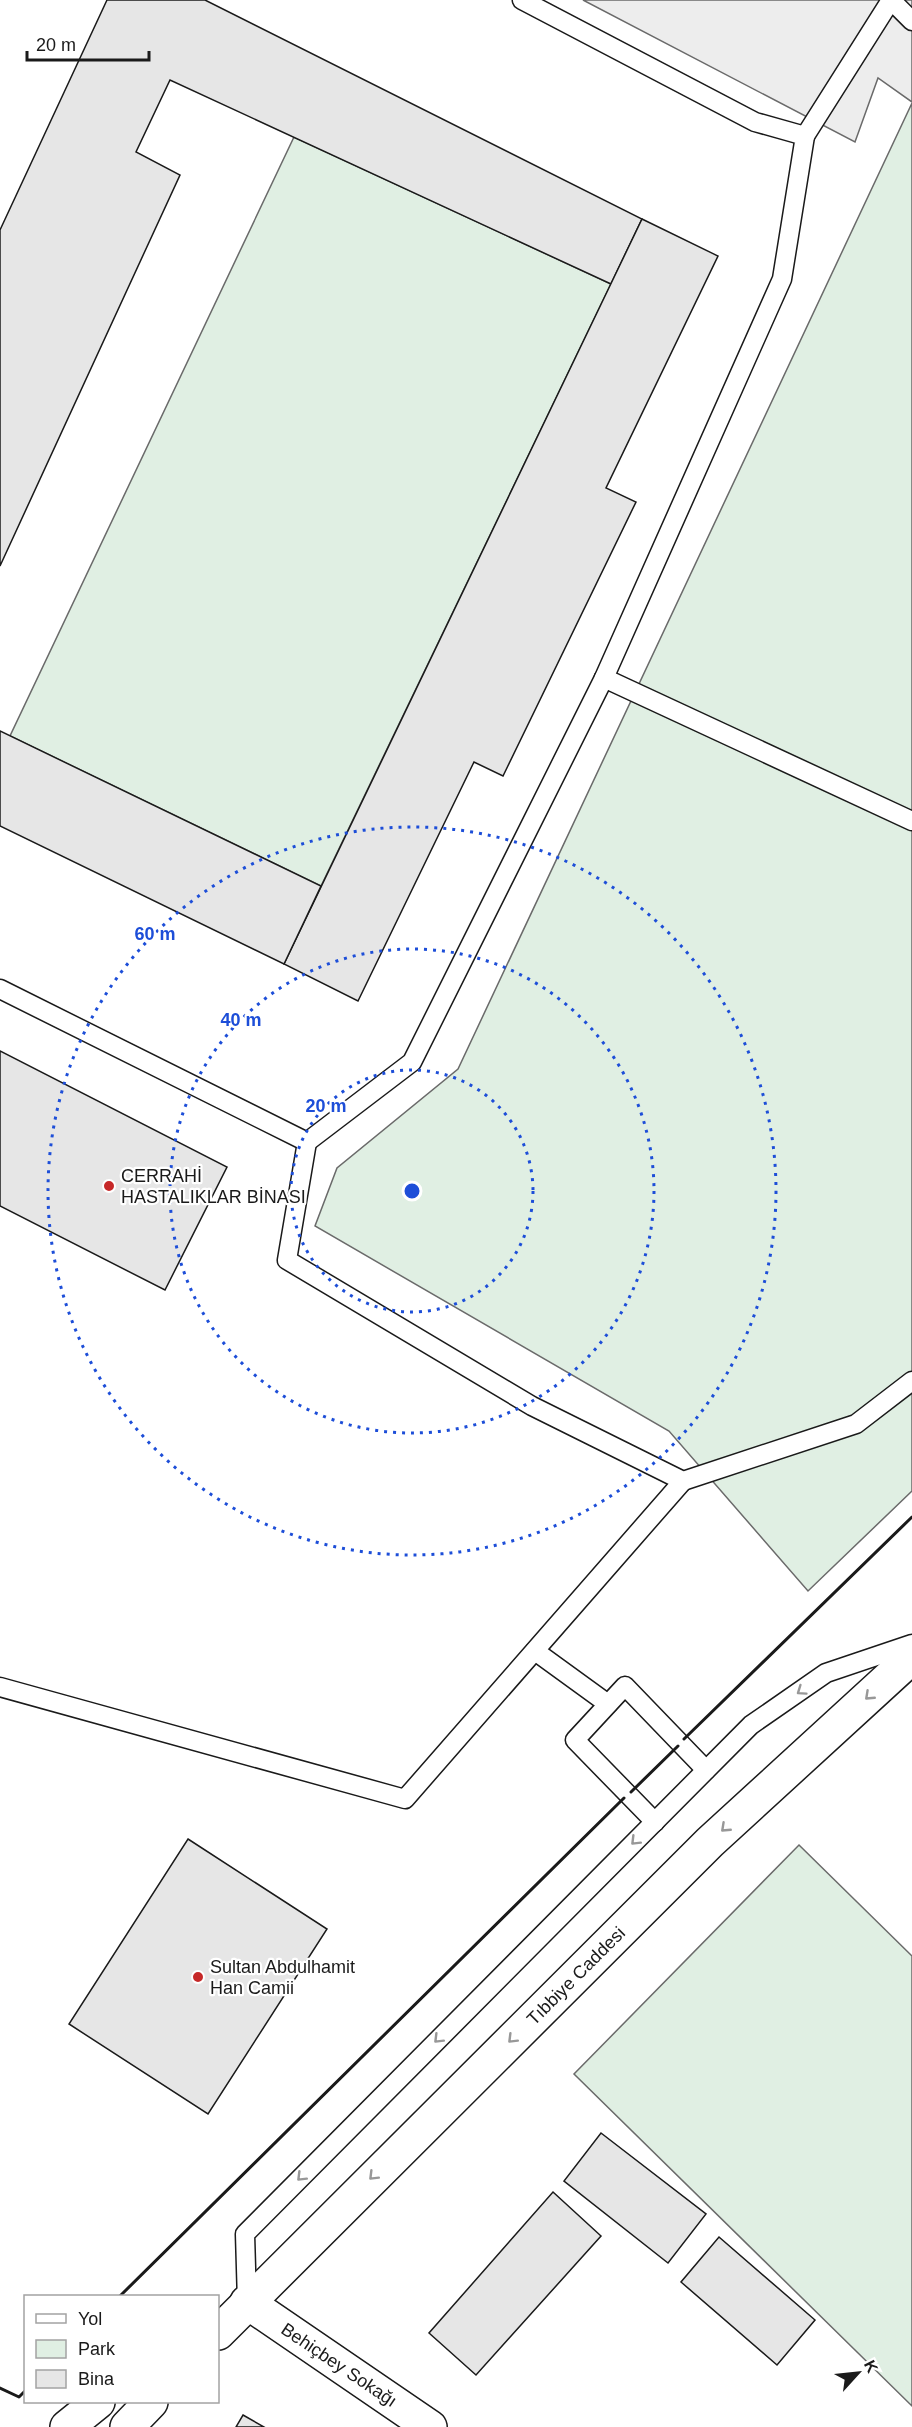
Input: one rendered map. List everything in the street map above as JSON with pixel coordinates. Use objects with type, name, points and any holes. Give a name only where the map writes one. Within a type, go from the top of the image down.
[{"type":"main road","name":"Tıbbiye Caddesi","points":[[219,2332],[702,1850],[912,1657]]},
{"type":"main road","name":"Tıbbiye Caddesi","points":[[219,2320],[247,2302]]},
{"type":"main road","name":"Behiçbey Sokağı","points":[[247,2302],[430,2427]]},
{"type":"main road","points":[[67,2427],[97,2403]]},
{"type":"main road","points":[[127,2427],[150,2403]]},
{"type":"lane","points":[[522,0],[755,122],[805,136]]},
{"type":"lane","points":[[683,1481],[532,1406],[287,1260],[307,1142],[412,1062],[604,678],[782,279],[805,136],[891,0],[912,21]]},
{"type":"lane","points":[[604,678],[912,821]]},
{"type":"lane","points":[[0,989],[307,1142]]},
{"type":"lane","points":[[0,1687],[405,1799],[683,1481],[856,1424],[912,1382]]},
{"type":"lane","points":[[247,2302],[245,2234],[751,1725],[826,1673],[912,1644]]},
{"type":"lane","points":[[535,1652],[608,1704]]},
{"type":"lane","points":[[655,1821],[575,1740],[625,1686],[706,1770]]},
{"type":"green space","points":[[912,103],[912,1491],[808,1591],[669,1431],[315,1226],[337,1168],[458,1069]]},
{"type":"green space","points":[[294,137],[611,284],[321,886],[10,736]]},
{"type":"green space","points":[[799,1845],[912,1956],[912,2406],[574,2074]]},
{"type":"shaded area","points":[[583,0],[912,0],[912,102],[878,78],[855,142]]},
{"type":"building","points":[[107,0],[205,0],[642,219],[611,284],[170,80],[136,152],[180,175],[0,566],[0,230]]},
{"type":"building","points":[[642,219],[718,256],[606,488],[636,502],[503,776],[474,762],[358,1001],[284,964]]},
{"type":"building","points":[[0,731],[321,886],[284,964],[0,826]]},
{"type":"building","name":"CERRAHİ HASTALIKLAR BİNASI","points":[[0,1051],[227,1167],[165,1290],[0,1206]]},
{"type":"building","name":"Sultan Abdulhamit Han Camii","points":[[188,1839],[327,1929],[208,2114],[69,2024]]},
{"type":"building","points":[[601,2133],[706,2214],[668,2263],[564,2181]]},
{"type":"building","points":[[553,2192],[601,2236],[476,2375],[429,2333]]},
{"type":"building","points":[[719,2237],[815,2320],[777,2365],[681,2282]]},
{"type":"building","points":[[243,2415],[264,2427],[236,2427]]},
{"type":"wall","points":[[684,1739],[912,1517]]},
{"type":"wall","points":[[631,1792],[678,1746]]},
{"type":"wall","points":[[121,2295],[624,1798]]},
{"type":"wall","points":[[0,2388],[19,2397],[24,2392]]},
{"type":"place","name":"CERRAHİ HASTALIKLAR BİNASI","points":[[109,1186]]},
{"type":"place","name":"Sultan Abdulhamit Han Camii","points":[[198,1977]]}]
